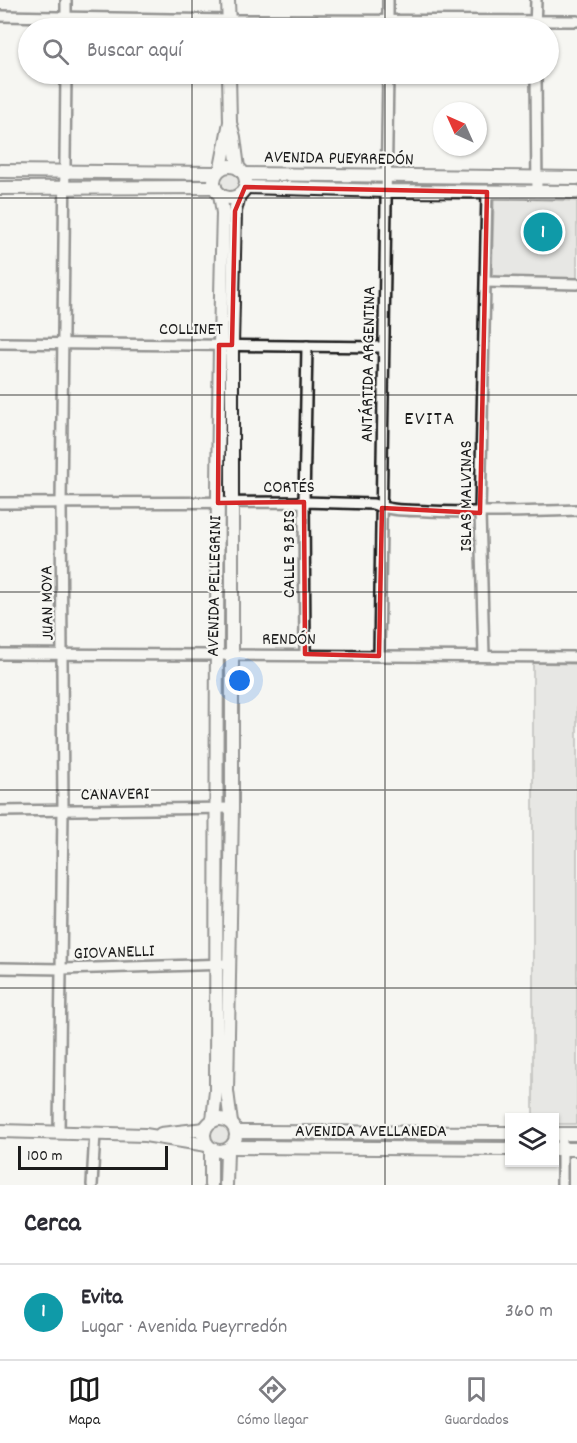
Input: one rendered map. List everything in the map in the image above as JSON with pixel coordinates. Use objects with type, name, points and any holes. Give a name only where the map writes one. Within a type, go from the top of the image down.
[{"type":"main road","points":[[228,0],[229,18]]},
{"type":"main road","points":[[0,188],[66,186],[218,191],[228,198],[242,191],[246,182],[241,171],[230,122],[229,84]]},
{"type":"main road","points":[[218,191],[214,178],[219,171],[230,122]]},
{"type":"main road","points":[[0,171],[219,171],[229,165],[241,171]]},
{"type":"main road","name":"AVENIDA PUEYRREDÓN","points":[[241,171],[387,176],[577,178]]},
{"type":"main road","points":[[300,174],[300,189]]},
{"type":"main road","name":"AVENIDA PUEYRREDÓN","points":[[242,191],[300,189],[577,192]]},
{"type":"main road","name":"AVENIDA PELLEGRINI","points":[[209,1125],[216,1090],[232,808],[230,655],[232,503],[223,213],[218,191]]},
{"type":"main road","name":"AVENIDA PELLEGRINI","points":[[233,1127],[227,1091],[218,807],[216,654],[218,504],[226,345],[235,211],[242,191]]},
{"type":"main road","points":[[145,1135],[209,1125],[222,1119],[233,1127],[236,1138],[229,1148],[226,1185]]},
{"type":"main road","points":[[209,1125],[205,1140],[209,1147],[212,1185]]},
{"type":"main road","name":"AVENIDA AVELLANEDA","points":[[233,1127],[505,1133]]},
{"type":"main road","points":[[0,1131],[145,1135],[209,1147],[216,1151],[229,1148]]},
{"type":"main road","points":[[559,1134],[577,1134]]},
{"type":"main road","name":"AVENIDA AVELLANEDA","points":[[229,1148],[505,1149]]},
{"type":"main road","points":[[559,1149],[577,1149]]},
{"type":"street","points":[[66,0],[66,16]]},
{"type":"street","points":[[388,0],[388,18]]},
{"type":"street","points":[[535,18],[536,0]]},
{"type":"street","points":[[0,16],[107,18]]},
{"type":"street","points":[[559,22],[577,21]]},
{"type":"street","name":"JUAN MOYA","points":[[59,1132],[63,969],[61,503],[66,84]]},
{"type":"street","name":"ANTÁRTIDA ARGENTINA","points":[[379,656],[382,347],[388,84]]},
{"type":"street","points":[[536,84],[537,193]]},
{"type":"street","name":"ISLAS MALVINAS","points":[[484,656],[480,513],[487,192]]},
{"type":"street","points":[[486,282],[577,284]]},
{"type":"street","name":"COLLINET","points":[[0,343],[382,347]]},
{"type":"street","name":"CALLE 93 BIS","points":[[305,654],[304,502],[307,346]]},
{"type":"street","name":"CORTÉS","points":[[0,502],[218,504],[304,502],[373,504],[381,508],[480,513],[577,510]]},
{"type":"street","name":"RENDÓN","points":[[0,654],[577,657]]},
{"type":"street","name":"CANAVERI","points":[[0,811],[232,808]]},
{"type":"street","name":"GIOVANELLI","points":[[0,968],[63,969],[223,964]]},
{"type":"street","points":[[92,1185],[95,1133]]},
{"type":"street","points":[[559,1158],[562,1185]]},
{"type":"highlighted area","points":[[245,187],[487,192],[480,513],[382,508],[379,656],[305,654],[304,502],[218,503],[219,345],[232,345],[235,211]]},
{"type":"shaded area","points":[[229,171],[236,174],[239,181],[236,188],[229,191],[222,188],[219,181],[222,174]]},
{"type":"shaded area","points":[[84,179],[209,179],[209,182],[84,182]]},
{"type":"shaded area","points":[[398,179],[522,181],[522,186],[398,185]]},
{"type":"shaded area","points":[[494,198],[577,201],[577,279],[492,279]]},
{"type":"shaded area","points":[[224,509],[226,509],[225,633],[222,633]]},
{"type":"shaded area","points":[[533,663],[577,664],[577,1124],[559,1124],[559,1113],[533,1113]]},
{"type":"shaded area","points":[[223,670],[225,670],[224,794],[222,794]]},
{"type":"shaded area","points":[[223,824],[225,824],[224,948],[222,948]]},
{"type":"shaded area","points":[[220,1125],[227,1128],[230,1135],[227,1142],[220,1145],[213,1142],[210,1135],[213,1128]]},
{"type":"shaded area","points":[[249,1137],[505,1139],[505,1145],[249,1144]]},
{"type":"place","name":"Evita","points":[[543,232]]},
{"type":"district","name":"EVITA","points":[[430,417]]}]
